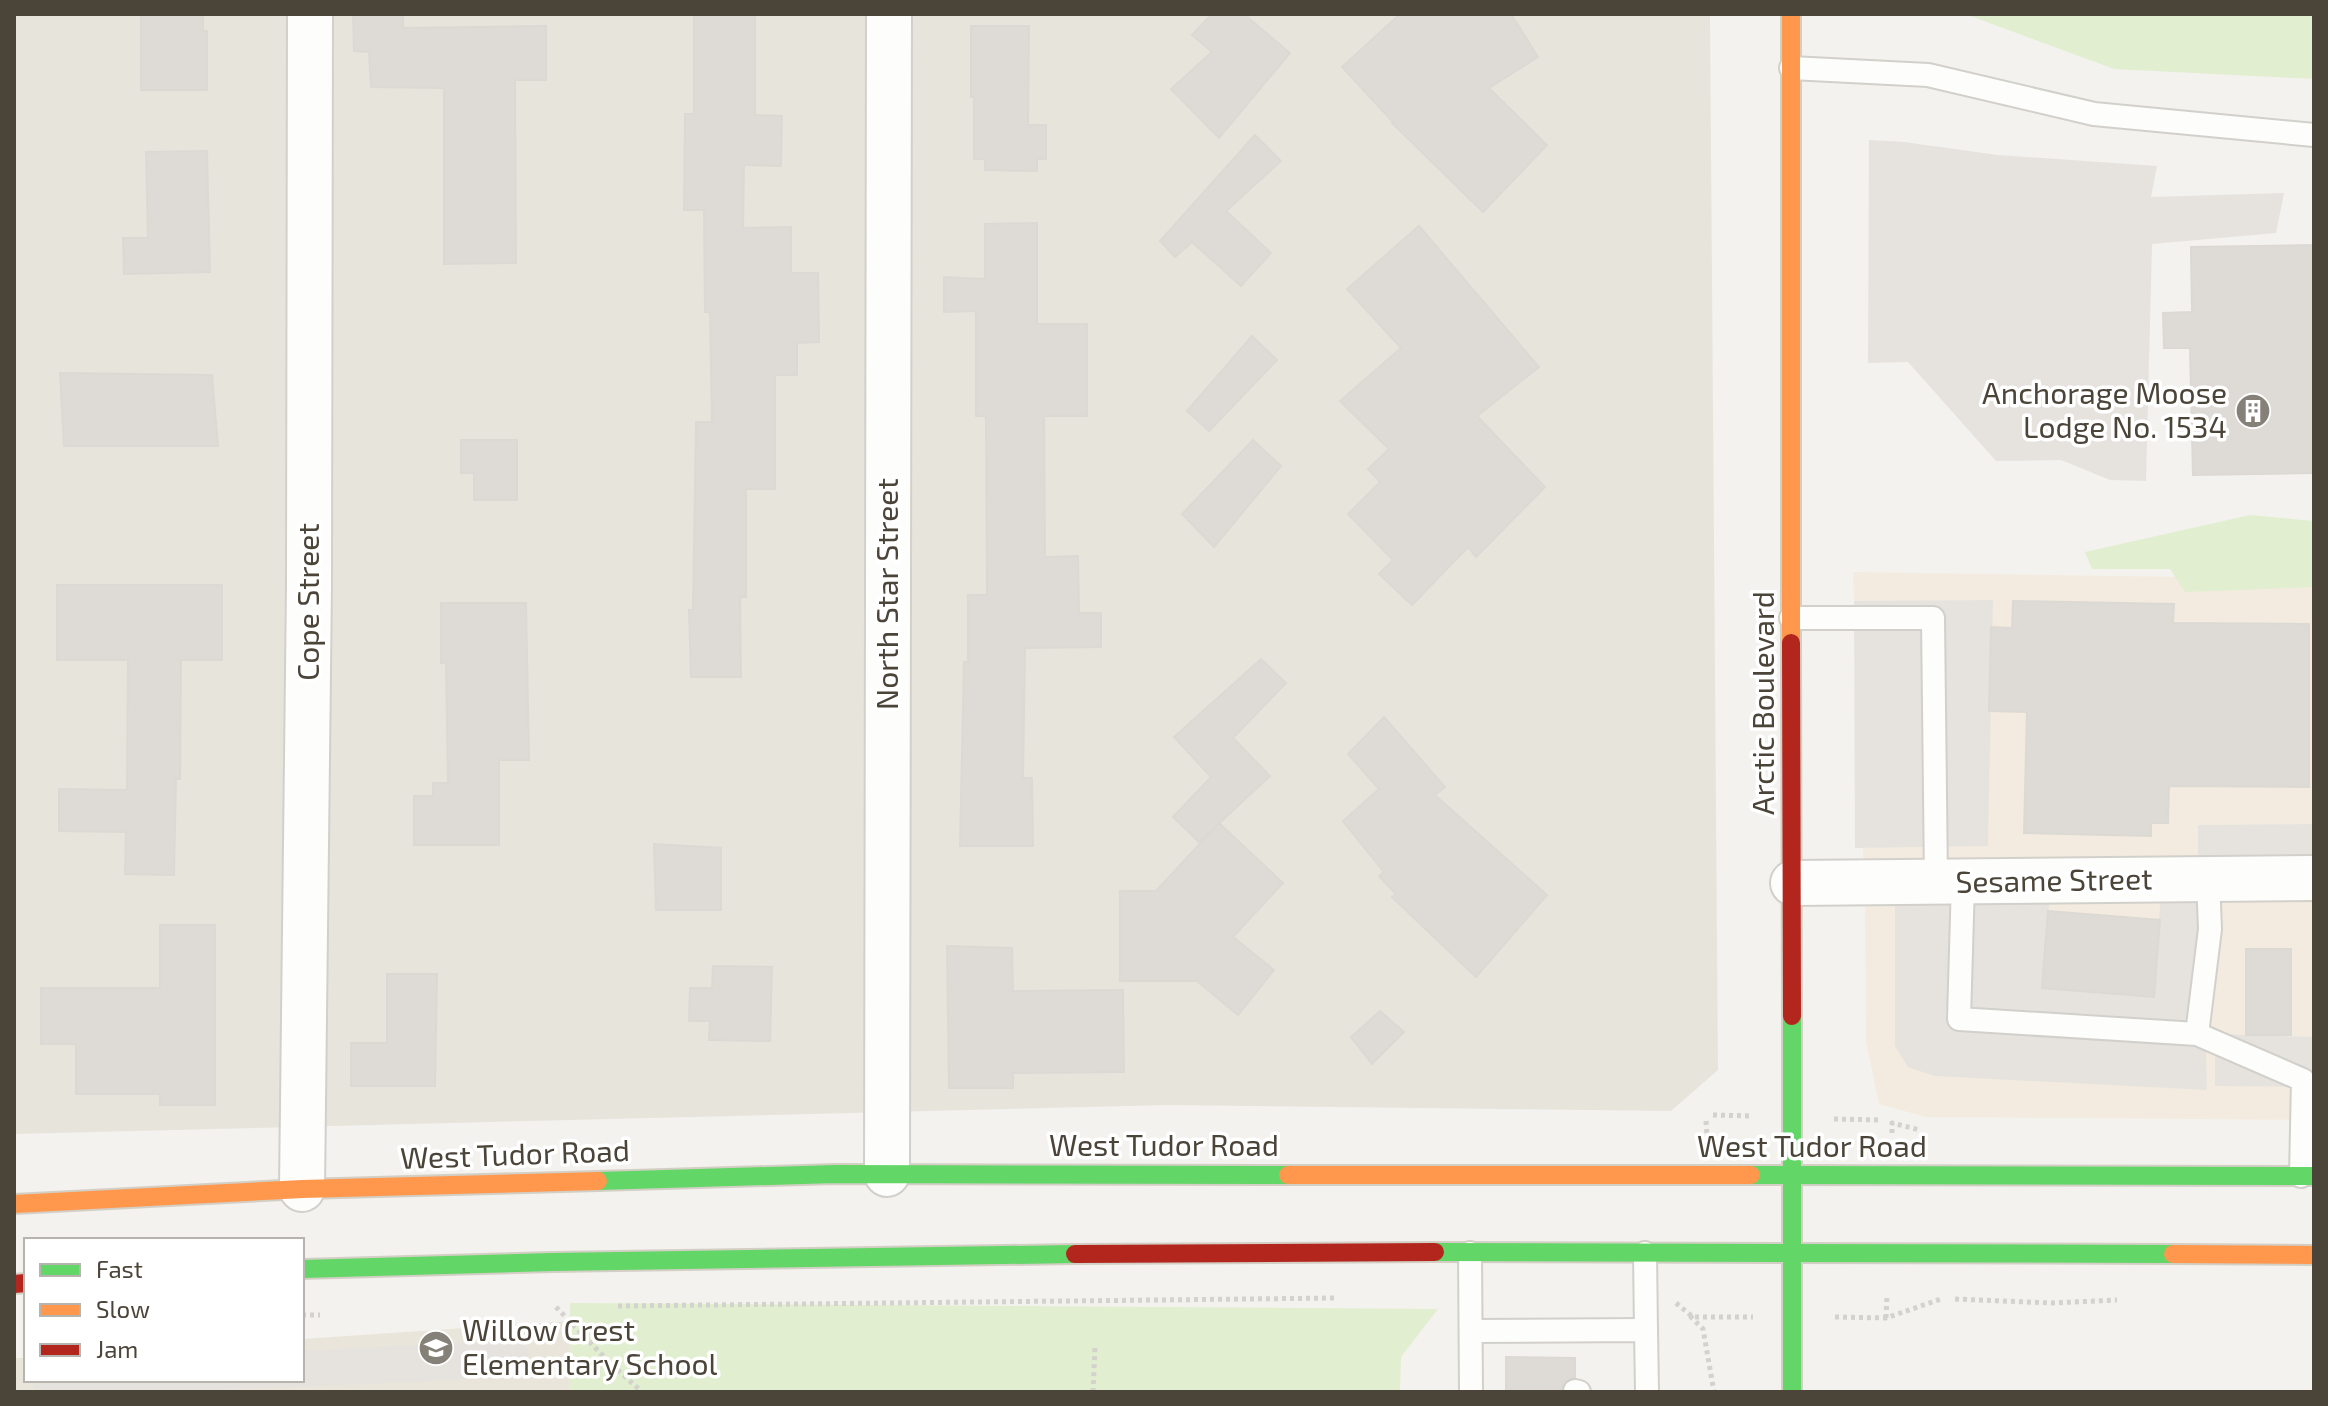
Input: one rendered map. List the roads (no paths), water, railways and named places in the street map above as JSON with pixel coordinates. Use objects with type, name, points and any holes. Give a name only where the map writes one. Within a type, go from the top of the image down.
[{"type":"main road","name":"Arctic Boulevard","points":[[1791,14],[1792,1392]]},
{"type":"main road","name":"West Tudor Road","points":[[14,1204],[302,1189],[835,1174],[2308,1176]]},
{"type":"main road","points":[[304,1269],[877,1256],[1791,1252],[2314,1255]]},
{"type":"street","name":"Cope Street","points":[[302,1189],[309,585],[310,14]]},
{"type":"street","name":"North Star Street","points":[[887,1174],[889,14]]},
{"type":"street","name":"Sesame Street","points":[[1793,883],[2314,878]]},
{"type":"lane","points":[[1791,68],[1928,75],[2094,114],[2314,135]]},
{"type":"lane","points":[[1791,618],[1933,618],[1959,1019],[2197,1034],[2303,1080],[2308,1176]]},
{"type":"lane","points":[[2197,1034],[2210,929],[2208,879]]},
{"type":"lane","points":[[1470,1253],[1471,1392]]},
{"type":"lane","points":[[1645,1253],[1647,1392]]},
{"type":"lane","points":[[1471,1331],[1646,1330]]},
{"type":"place","name":"Anchorage Moose Lodge No. 1534","points":[[2253,411]]},
{"type":"place","name":"Willow Crest Elementary School","points":[[436,1348]]}]
